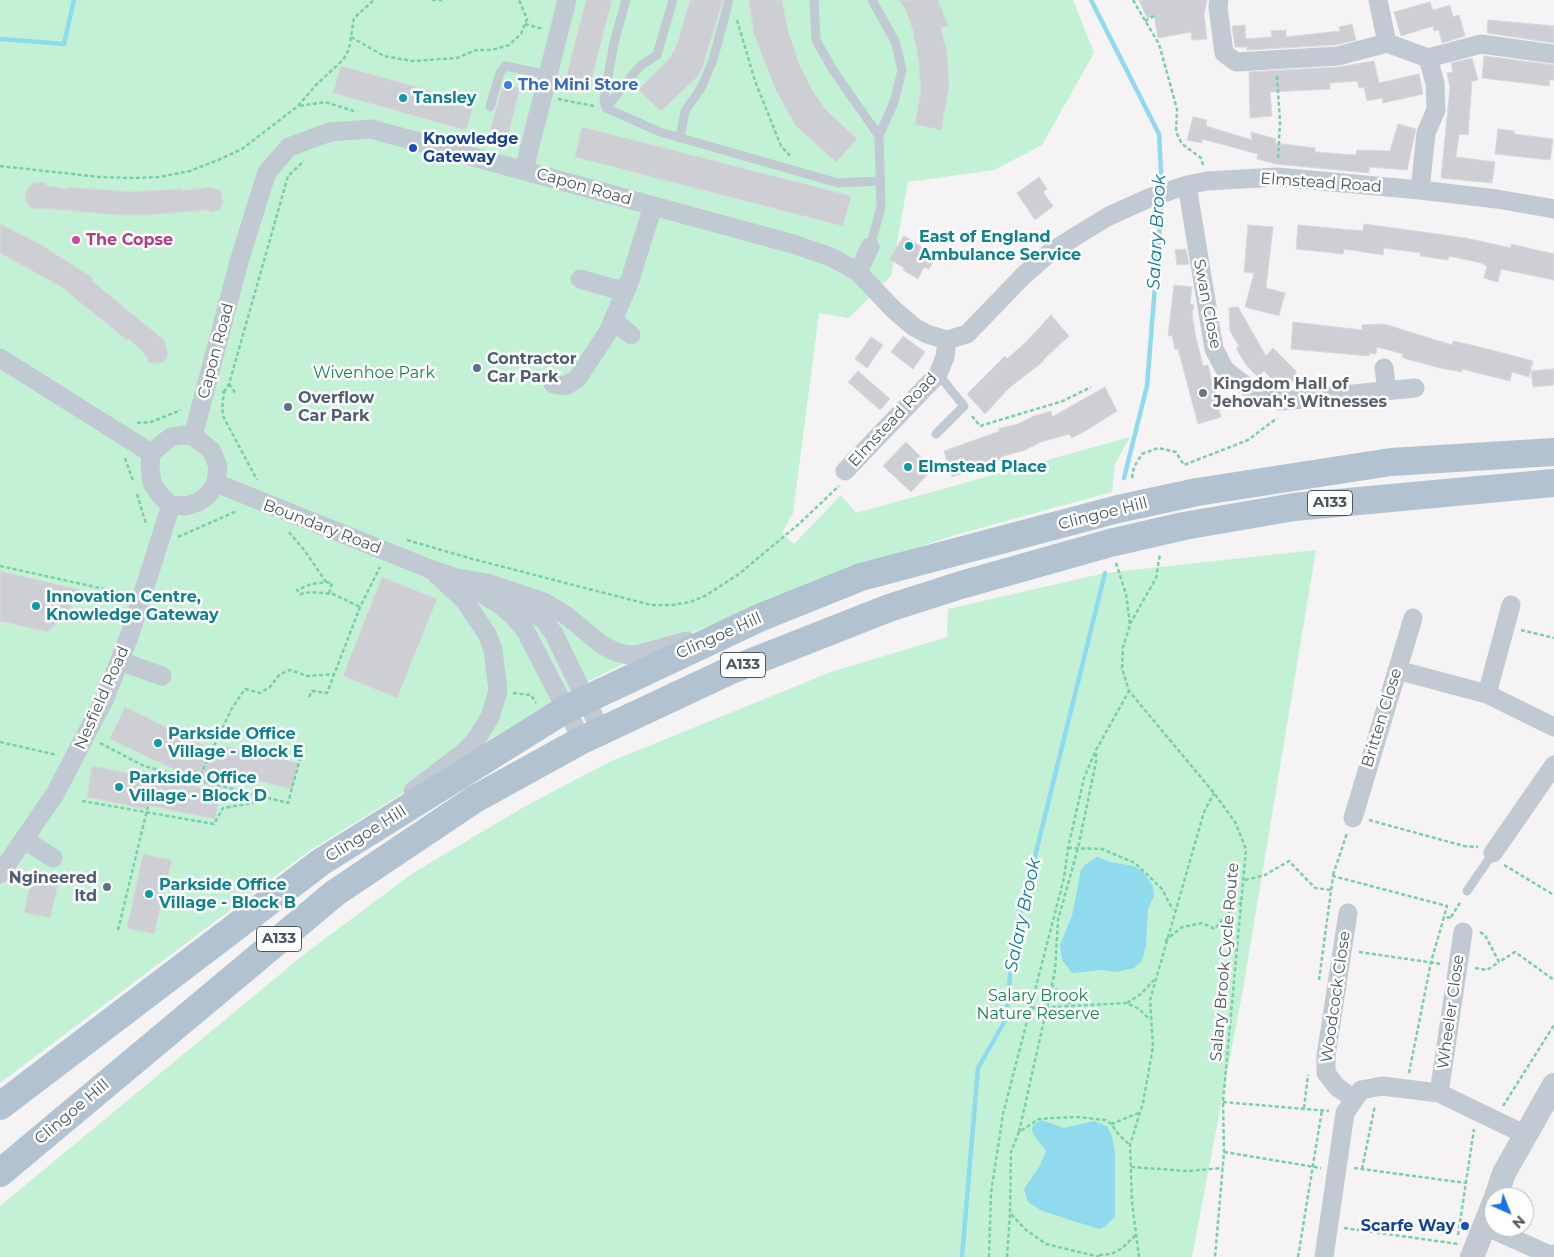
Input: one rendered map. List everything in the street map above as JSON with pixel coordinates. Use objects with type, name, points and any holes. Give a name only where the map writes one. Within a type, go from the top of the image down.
[{"type":"main road","name":"Clingoe Hill","points":[[0,1106],[321,862],[576,704],[759,618],[860,577],[1118,509],[1197,492],[1391,462],[1554,452]]},
{"type":"main road","name":"Clingoe Hill","points":[[0,1173],[335,893],[475,799],[592,735],[729,671],[889,608],[1110,543],[1184,526],[1294,507],[1554,483]]},
{"type":"street","points":[[524,170],[567,0]]},
{"type":"street","points":[[1219,0],[1218,7],[1224,53],[1236,62],[1338,56],[1387,43],[1428,58],[1481,44],[1554,54]]},
{"type":"street","points":[[1378,0],[1387,43]]},
{"type":"street","points":[[1420,190],[1426,133],[1436,110],[1435,83],[1428,58]]},
{"type":"street","name":"Capon Road","points":[[193,436],[205,390],[228,273],[267,172],[289,147],[330,132],[371,129],[793,244],[832,257],[858,272],[893,310],[914,327],[947,340]]},
{"type":"street","name":"Elmstead Road","points":[[845,471],[938,374],[945,357],[947,340],[967,334],[1023,276],[1048,254],[1109,216],[1149,198],[1207,181],[1277,178],[1420,190],[1498,199],[1554,209]]},
{"type":"street","name":"Swan Close","points":[[1179,188],[1214,348],[1225,370],[1253,391],[1281,401],[1415,388]]},
{"type":"street","points":[[553,384],[565,386],[577,379],[614,321],[629,283],[653,206]]},
{"type":"street","points":[[858,272],[870,247]]},
{"type":"street","points":[[580,279],[615,289],[623,288],[629,283]]},
{"type":"street","points":[[614,321],[631,335]]},
{"type":"street","points":[[0,358],[123,433],[151,453]]},
{"type":"street","points":[[1384,368],[1387,391]]},
{"type":"street","points":[[193,436],[211,450],[218,466],[216,483],[208,495],[198,502],[186,506],[171,505],[160,495],[152,483],[151,453],[170,437],[193,436]]},
{"type":"street","name":"Boundary Road","points":[[216,483],[264,504],[430,569],[456,578],[486,582],[544,602],[567,616],[602,644],[628,655],[659,649],[759,618]]},
{"type":"street","name":"Nesfield Road","points":[[0,874],[55,794],[87,735],[120,661],[171,505]]},
{"type":"street","name":"Boundary Road","points":[[321,862],[464,752],[476,740],[490,716],[498,691],[493,650],[487,634],[464,600],[430,569]]},
{"type":"street","name":"Boundary Road","points":[[456,578],[503,607],[517,620],[533,646],[576,704],[592,735]]},
{"type":"street","name":"Boundary Road","points":[[486,582],[544,620],[554,634],[576,704]]},
{"type":"street","points":[[1487,694],[1511,605]]},
{"type":"street","name":"Britten Close","points":[[1352,818],[1413,618]]},
{"type":"street","points":[[120,661],[162,676]]},
{"type":"street","points":[[1397,670],[1487,694],[1554,728]]},
{"type":"street","points":[[1492,853],[1554,765]]},
{"type":"street","points":[[25,840],[54,858]]},
{"type":"street","name":"Woodcock Close","points":[[1348,913],[1326,1056],[1326,1073],[1350,1106]]},
{"type":"street","name":"Wheeler Close","points":[[1439,1093],[1458,966],[1457,924]]},
{"type":"street","points":[[1499,1187],[1504,1173],[1554,1085]]},
{"type":"street","points":[[1324,1257],[1336,1168],[1350,1106],[1362,1090],[1382,1086],[1439,1093],[1526,1135]]},
{"type":"street","points":[[1484,1222],[1473,1243],[1553,1256]]},
{"type":"lane","points":[[606,108],[604,99],[614,43],[626,0]]},
{"type":"lane","points":[[606,108],[640,66],[657,55],[674,0]]},
{"type":"lane","points":[[680,138],[685,111],[701,88],[714,60],[729,0]]},
{"type":"lane","points":[[814,0],[816,40],[833,70],[879,136]]},
{"type":"lane","points":[[870,247],[881,207],[879,136],[894,102],[902,70],[895,41],[872,0]]},
{"type":"lane","points":[[490,107],[500,73],[505,66],[539,73]]},
{"type":"lane","points":[[606,108],[660,132],[838,183],[881,181]]},
{"type":"lane","points":[[936,434],[964,406],[938,374]]},
{"type":"lane","points":[[1467,891],[1492,853]]},
{"type":"path","points":[[0,166],[100,177],[159,177],[190,171],[242,149],[298,106],[316,85],[343,60],[349,49],[354,18],[374,0]]},
{"type":"path","points":[[432,0],[442,0]]},
{"type":"path","points":[[351,37],[384,56],[412,61],[441,61],[456,58],[476,50],[492,50],[509,45],[521,34],[527,20],[519,0]]},
{"type":"path","points":[[1133,0],[1159,44],[1177,109],[1176,132],[1182,144],[1201,158],[1207,181]]},
{"type":"path","points":[[1145,21],[1156,15]]},
{"type":"path","points":[[736,17],[745,55],[781,146],[803,173]]},
{"type":"path","points":[[525,24],[549,31]]},
{"type":"path","points":[[1275,59],[1280,122],[1277,178]]},
{"type":"path","points":[[542,96],[606,108]]},
{"type":"path","points":[[159,546],[169,551],[173,543],[180,536],[237,511],[258,516],[264,504],[269,490],[253,475],[224,418],[222,409],[224,392],[229,384],[288,176],[308,157]]},
{"type":"path","points":[[229,384],[236,394]]},
{"type":"path","points":[[964,406],[980,426],[1062,401],[1091,387]]},
{"type":"path","points":[[205,390],[224,392]]},
{"type":"path","points":[[1184,465],[1248,440],[1277,418],[1281,401]]},
{"type":"path","points":[[147,529],[126,460],[116,445],[130,422],[140,424],[151,422],[180,411],[184,407]]},
{"type":"path","points":[[1132,478],[1134,467],[1142,454],[1158,448],[1176,452],[1185,470]]},
{"type":"path","points":[[400,538],[469,558],[642,602],[672,606],[705,596],[760,558],[846,480],[845,471]]},
{"type":"path","points":[[283,530],[290,533],[306,551],[326,582]]},
{"type":"path","points":[[1130,625],[1156,578],[1161,548]]},
{"type":"path","name":"Salary Brook Cycle Route","points":[[1116,562],[1126,594],[1130,625],[1123,647],[1122,668],[1129,691],[1214,793],[1235,822],[1246,849],[1245,880],[1223,1102],[1224,1152],[1215,1257]]},
{"type":"path","points":[[309,697],[312,691],[327,693],[360,607],[382,564],[387,566]]},
{"type":"path","points":[[0,566],[128,594]]},
{"type":"path","points":[[329,594],[332,583],[326,582],[310,584],[297,590],[300,594],[311,592],[329,594],[360,607]]},
{"type":"path","points":[[1504,626],[1554,638]]},
{"type":"path","points":[[198,780],[232,708],[246,689],[260,693],[270,687],[280,674],[290,670],[308,676],[335,674]]},
{"type":"path","points":[[989,1257],[991,1193],[1003,1114],[1064,878],[1068,848],[1084,778],[1096,750],[1129,691]]},
{"type":"path","points":[[87,735],[144,766],[288,803],[304,744]]},
{"type":"path","points":[[0,742],[60,756]]},
{"type":"path","points":[[1007,1257],[1011,1152],[1019,1132],[1051,984],[1057,952],[1058,920],[1078,848],[1096,762],[1096,750]]},
{"type":"path","points":[[118,930],[157,769]]},
{"type":"path","points":[[1138,1257],[1130,1145],[1140,1112],[1153,1047],[1150,1000],[1154,980],[1204,812],[1214,793]]},
{"type":"path","points":[[82,801],[214,824],[223,808],[252,803],[254,795]]},
{"type":"path","points":[[1333,876],[1352,818]]},
{"type":"path","points":[[1374,821],[1464,846]]},
{"type":"path","points":[[1068,848],[1102,849],[1142,868],[1162,888],[1174,912]]},
{"type":"path","points":[[1492,853],[1508,869],[1554,895]]},
{"type":"path","points":[[1245,880],[1265,875],[1289,862],[1315,888],[1331,890]]},
{"type":"path","points":[[1457,924],[1467,891]]},
{"type":"path","points":[[1165,942],[1182,927],[1202,923],[1216,928],[1225,916],[1242,901]]},
{"type":"path","points":[[1323,947],[1487,970],[1499,962]]},
{"type":"path","points":[[1127,1003],[1141,994],[1154,980]]},
{"type":"path","points":[[1051,984],[1071,1006]]},
{"type":"path","points":[[1031,1008],[1127,1003],[1139,1009],[1151,1021]]},
{"type":"path","points":[[1495,1120],[1554,1025]]},
{"type":"path","points":[[1362,1169],[1370,1119],[1374,1116],[1376,1087]]},
{"type":"path","points":[[1223,1102],[1322,1110],[1350,1106]]},
{"type":"path","points":[[1298,1257],[1322,1110]]},
{"type":"path","points":[[1328,1226],[1473,1243],[1466,1183],[1477,1110]]},
{"type":"path","points":[[1111,1124],[1140,1112]]},
{"type":"path","points":[[1019,1132],[1039,1119],[1095,1118],[1111,1124],[1130,1145]]},
{"type":"path","points":[[1224,1152],[1312,1167],[1362,1169],[1466,1183]]},
{"type":"path","points":[[1131,1167],[1188,1172],[1222,1168]]},
{"type":"path","points":[[1010,1213],[1026,1230],[1046,1244],[1099,1256],[1111,1254],[1121,1249],[1136,1235]]},
{"type":"green space","name":"Wivenhoe Park","points":[[0,0],[1073,0],[1094,53],[1042,145],[994,170],[908,182],[891,276],[849,318],[819,313],[793,513],[782,533],[794,544],[841,495],[856,513],[1130,437],[1115,464],[1112,492],[955,535],[809,583],[782,597],[665,643],[567,692],[309,851],[0,1083]]},
{"type":"green space","name":"Salary Brook Nature Reserve","points":[[1316,550],[1243,989],[1192,1257],[0,1257],[0,1206],[307,952],[413,873],[522,808],[609,762],[831,672],[947,637],[948,609],[1105,573]]},
{"type":"water","points":[[1097,857],[1110,862],[1134,866],[1142,871],[1153,886],[1154,896],[1148,909],[1146,945],[1142,961],[1134,968],[1117,972],[1102,970],[1072,973],[1062,960],[1060,945],[1072,916],[1081,870]]},
{"type":"water","points":[[1042,1120],[1064,1128],[1094,1121],[1107,1126],[1112,1136],[1115,1153],[1115,1216],[1105,1227],[1099,1229],[1042,1211],[1028,1202],[1024,1189],[1039,1167],[1046,1151],[1033,1134],[1032,1128]]},
{"type":"building","points":[[586,0],[612,0],[589,89],[565,82]]},
{"type":"building","points":[[690,0],[723,0],[702,69],[697,77],[661,111],[638,90],[669,59],[677,45]]},
{"type":"building","points":[[749,0],[782,0],[788,31],[799,64],[812,90],[825,109],[857,139],[836,162],[796,126],[776,90],[754,34]]},
{"type":"building","points":[[899,0],[938,0],[948,25],[941,28],[947,53],[949,86],[941,130],[915,124],[921,91],[919,63],[913,31],[906,10]]},
{"type":"building","points":[[1139,0],[1207,0],[1204,14],[1207,39],[1192,40],[1191,32],[1158,38],[1154,15],[1147,18]]},
{"type":"building","points":[[1430,2],[1433,10],[1450,5],[1453,17],[1459,15],[1465,36],[1442,43],[1439,30],[1434,31],[1433,26],[1401,36],[1394,12]]},
{"type":"building","points":[[1488,20],[1554,26],[1554,43],[1487,33]]},
{"type":"building","points":[[1352,24],[1356,40],[1336,45],[1247,50],[1247,47],[1235,47],[1232,26],[1245,25],[1246,39],[1272,37],[1271,31],[1286,30],[1286,37],[1340,31],[1339,27]]},
{"type":"building","points":[[1484,56],[1554,65],[1554,80],[1550,79],[1549,86],[1482,78]]},
{"type":"building","points":[[1472,58],[1478,80],[1472,81],[1468,135],[1459,134],[1456,157],[1495,162],[1492,183],[1441,178],[1450,87],[1447,73],[1453,72],[1451,63]]},
{"type":"building","points":[[1374,61],[1379,83],[1419,74],[1423,94],[1383,103],[1382,98],[1367,101],[1364,87],[1359,88],[1357,81],[1330,83],[1330,89],[1270,92],[1272,116],[1250,118],[1249,72],[1339,67]]},
{"type":"building","name":"Tansley","points":[[341,66],[474,103],[466,130],[333,93]]},
{"type":"building","points":[[503,84],[520,88],[506,143],[488,138]]},
{"type":"building","points":[[1193,117],[1207,120],[1206,126],[1252,140],[1251,132],[1276,139],[1275,143],[1315,148],[1315,152],[1356,155],[1357,150],[1390,151],[1398,124],[1416,129],[1407,170],[1369,167],[1369,173],[1276,164],[1257,159],[1258,154],[1202,139],[1202,143],[1187,140]]},
{"type":"building","points":[[582,127],[851,196],[843,226],[575,157]]},
{"type":"building","points":[[1498,129],[1514,131],[1514,134],[1553,139],[1550,160],[1495,154]]},
{"type":"building","points":[[1039,177],[1047,189],[1043,192],[1053,206],[1035,220],[1017,193]]},
{"type":"building","points":[[42,182],[48,186],[68,189],[68,187],[131,192],[182,189],[182,191],[211,187],[221,191],[223,203],[220,209],[212,212],[205,210],[149,215],[118,215],[30,207],[25,199],[27,190],[33,183]]},
{"type":"building","points":[[0,224],[38,243],[93,278],[92,281],[164,340],[168,353],[166,359],[160,363],[149,363],[144,353],[129,339],[127,340],[60,286],[0,253]]},
{"type":"building","points":[[1364,224],[1466,238],[1511,248],[1511,244],[1554,254],[1554,280],[1501,269],[1498,282],[1484,278],[1487,266],[1481,263],[1449,256],[1448,260],[1420,256],[1420,253],[1384,248],[1383,255],[1344,249],[1343,254],[1296,249],[1298,225],[1363,231]]},
{"type":"building","points":[[1248,225],[1273,227],[1266,288],[1285,293],[1279,316],[1245,307],[1254,273],[1244,272]]},
{"type":"building","name":"East of England Ambulance Service","points":[[904,236],[937,256],[929,269],[924,267],[918,279],[889,259]]},
{"type":"building","points":[[1186,249],[1189,264],[1177,265],[1175,250]]},
{"type":"building","points":[[1174,285],[1192,287],[1190,304],[1194,305],[1192,315],[1196,338],[1203,366],[1208,365],[1221,417],[1198,424],[1178,349],[1175,350],[1172,335],[1168,336]]},
{"type":"building","points":[[1238,307],[1266,356],[1273,348],[1296,371],[1296,382],[1273,380],[1264,371],[1258,377],[1246,365],[1236,348],[1239,346],[1230,331],[1229,308]]},
{"type":"building","points":[[1051,315],[1069,336],[1044,361],[1009,388],[985,414],[967,394],[1005,356],[1007,359],[1027,341]]},
{"type":"building","points":[[1293,322],[1362,330],[1362,325],[1384,324],[1452,345],[1453,341],[1533,361],[1529,377],[1512,372],[1510,381],[1462,369],[1462,372],[1440,368],[1407,359],[1402,357],[1403,354],[1377,347],[1376,354],[1369,353],[1369,356],[1291,349]]},
{"type":"building","points":[[903,336],[925,352],[913,369],[891,352]]},
{"type":"building","points":[[871,337],[883,345],[867,368],[855,359]]},
{"type":"building","points":[[1554,369],[1554,385],[1533,387],[1531,371]]},
{"type":"building","points":[[858,371],[890,399],[880,410],[848,382]]},
{"type":"building","points":[[1105,387],[1117,411],[1087,430],[1072,438],[1069,434],[1041,442],[1025,450],[1001,457],[1001,459],[952,477],[944,451],[1000,431],[998,429],[1018,424],[1034,416],[1051,411],[1052,417]]},
{"type":"building","name":"Elmstead Place","points":[[906,442],[933,469],[911,492],[883,466]]},
{"type":"building","name":"Innovation Centre, Knowledge Gateway","points":[[0,571],[85,591],[48,632],[0,621]]},
{"type":"building","points":[[382,577],[437,599],[397,698],[343,676]]},
{"type":"building","points":[[125,707],[223,755],[225,746],[298,763],[292,789],[225,773],[215,819],[146,805],[145,809],[87,797],[92,766],[208,789],[209,786],[110,739]]},
{"type":"building","name":"Parkside Office Village - Block B","points":[[143,854],[172,860],[154,934],[127,928]]},
{"type":"building","points":[[34,870],[60,876],[50,918],[24,912]]},
{"type":"waterway","points":[[0,39],[64,44],[74,0]]},
{"type":"waterway","name":"Salary Brook","points":[[1091,0],[1159,134],[1162,190]]},
{"type":"waterway","name":"Salary Brook","points":[[1124,478],[1147,386],[1162,198]]},
{"type":"waterway","name":"Salary Brook","points":[[962,1257],[978,1068],[1006,1019],[1013,945],[1105,573]]},
{"type":"place","name":"The Mini Store","points":[[508,85]]},
{"type":"place","name":"Tansley","points":[[403,98]]},
{"type":"place","name":"Knowledge Gateway","points":[[413,148]]},
{"type":"place","name":"The Copse","points":[[76,240]]},
{"type":"place","name":"East of England Ambulance Service","points":[[909,246]]},
{"type":"place","name":"Contractor Car Park","points":[[477,368]]},
{"type":"place","name":"Kingdom Hall of Jehovah's Witnesses","points":[[1203,393]]},
{"type":"place","name":"Overflow Car Park","points":[[288,407]]},
{"type":"place","name":"Elmstead Place","points":[[908,467]]},
{"type":"place","name":"Innovation Centre, Knowledge Gateway","points":[[36,606]]},
{"type":"place","name":"Parkside Office Village - Block E","points":[[158,743]]},
{"type":"place","name":"Parkside Office Village - Block D","points":[[119,787]]},
{"type":"place","name":"Ngineered ltd","points":[[107,887]]},
{"type":"place","name":"Parkside Office Village - Block B","points":[[149,894]]},
{"type":"place","name":"Scarfe Way","points":[[1465,1226]]}]
